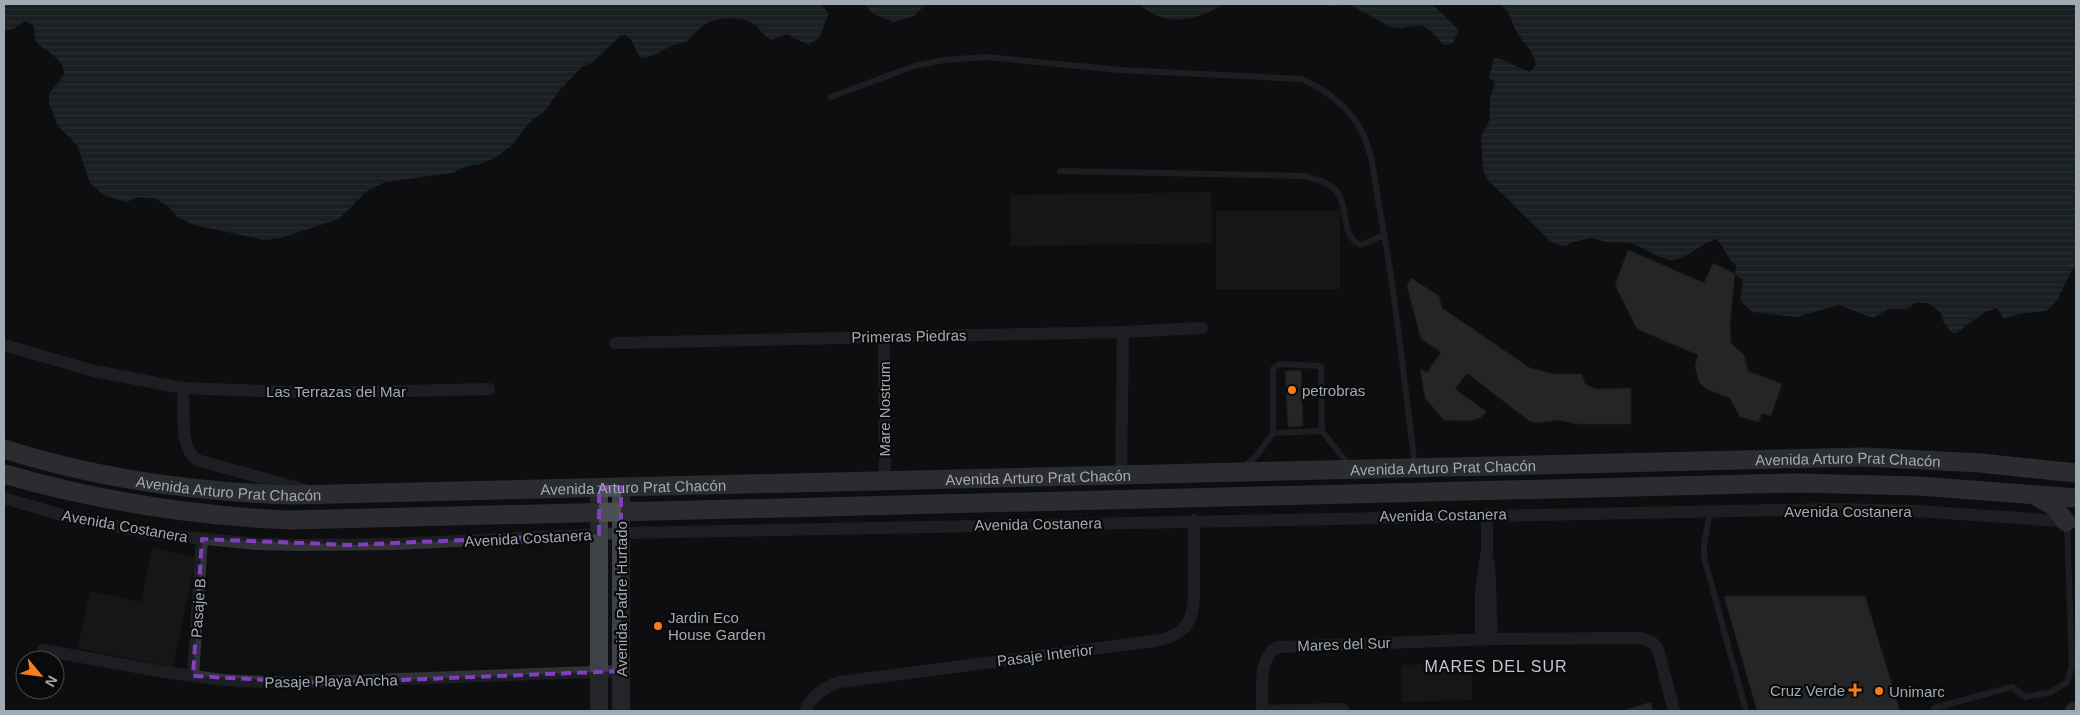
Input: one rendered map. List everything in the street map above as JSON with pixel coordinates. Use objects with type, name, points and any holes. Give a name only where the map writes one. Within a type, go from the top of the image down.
[{"type":"main road","name":"Avenida Arturo Prat Chacón","points":[[4,449],[60,465],[152,484],[245,494],[328,496],[599,487],[1416,470],[1864,457],[1980,463],[2076,473]]},
{"type":"main road","name":"Avenida Arturo Prat Chacón","points":[[4,474],[113,501],[240,518],[340,520],[622,510],[1034,503],[1795,483],[1920,486],[2076,498]]},
{"type":"main road","points":[[2018,493],[2037,496],[2046,500],[2071,522]]},
{"type":"street","name":"Primeras Piedras","points":[[615,343],[1123,332],[1202,328]]},
{"type":"street","points":[[1121,475],[1123,332]]},
{"type":"street","name":"Mare Nostrum","points":[[884,337],[885,480]]},
{"type":"street","name":"Las Terrazas del Mar","points":[[4,345],[94,371],[184,388],[318,393],[489,389]]},
{"type":"street","points":[[184,388],[185,444],[194,458],[328,496]]},
{"type":"street","name":"Avenida Padre Hurtado","points":[[599,487],[599,711]]},
{"type":"street","name":"Avenida Padre Hurtado","points":[[621,487],[621,711]]},
{"type":"street","name":"Avenida Costanera","points":[[4,498],[110,526],[202,539],[257,544],[351,545],[622,533],[1710,511],[1877,510],[2071,522]]},
{"type":"street","points":[[1486,639],[1491,585],[1487,551],[1488,514]]},
{"type":"street","name":"Pasaje Interior","points":[[805,711],[813,697],[821,690],[840,682],[1153,641],[1174,636],[1186,626],[1194,606],[1194,520]]},
{"type":"street","name":"Pasaje B","points":[[193,676],[202,539]]},
{"type":"street","name":"Mares del Sur","points":[[1343,709],[1262,711],[1265,660],[1272,650],[1278,647],[1486,639],[1641,638],[1652,642],[1658,649],[1674,711]]},
{"type":"street","name":"Pasaje Playa Ancha","points":[[65,654],[193,676],[257,682],[326,683],[621,672]]},
{"type":"lane","points":[[831,97],[914,66],[944,60],[986,57],[1120,70],[1302,79],[1321,88],[1341,105],[1363,133],[1370,155],[1384,235],[1416,470]]},
{"type":"lane","points":[[1060,171],[1304,176],[1329,184],[1339,194],[1350,235],[1354,242],[1361,245],[1384,235]]},
{"type":"lane","points":[[1238,473],[1258,454],[1273,433],[1273,369],[1279,364],[1319,364],[1321,366],[1322,431],[1339,455],[1354,470]]},
{"type":"lane","points":[[1273,433],[1322,431]]},
{"type":"lane","points":[[1710,511],[1704,544],[1704,557],[1746,711]]},
{"type":"lane","points":[[1934,711],[1934,708],[2012,687],[2025,697],[2051,692],[2067,682],[2072,666],[2071,522]]},
{"type":"highlighted area","points":[[599,487],[621,487],[621,671],[326,683],[193,676],[202,539],[351,545],[599,534]]},
{"type":"shaded area","points":[[4,4],[820,4],[829,13],[819,38],[808,45],[787,34],[771,40],[752,23],[733,18],[711,21],[685,42],[642,58],[629,38],[625,35],[620,36],[592,63],[583,66],[558,92],[546,110],[530,122],[510,147],[495,158],[480,164],[467,166],[452,173],[385,182],[367,191],[339,219],[281,238],[264,240],[194,225],[177,217],[168,206],[156,199],[140,197],[126,202],[104,195],[90,183],[77,145],[58,126],[49,103],[49,94],[63,76],[63,66],[36,42],[33,25],[25,21],[13,29],[4,31]]},
{"type":"shaded area","points":[[865,4],[926,4],[914,16],[893,22],[872,13]]},
{"type":"shaded area","points":[[1139,4],[1222,4],[1202,15],[1191,18],[1170,19],[1159,16]]},
{"type":"shaded area","points":[[1322,4],[1432,4],[1459,30],[1453,43],[1444,45],[1430,30],[1420,25],[1401,28],[1391,27],[1350,5],[1329,6]]},
{"type":"shaded area","points":[[1500,4],[2076,4],[2076,267],[2071,271],[2057,301],[2046,311],[2019,314],[2004,319],[1997,308],[1985,312],[1956,333],[1952,333],[1943,321],[1941,313],[1928,303],[1915,303],[1907,309],[1888,309],[1873,318],[1839,305],[1796,317],[1753,312],[1740,301],[1743,279],[1735,275],[1736,265],[1716,239],[1682,258],[1670,260],[1657,256],[1633,243],[1607,242],[1592,238],[1561,246],[1549,240],[1487,179],[1483,170],[1481,137],[1490,119],[1490,97],[1495,83],[1489,77],[1494,58],[1530,72],[1536,65],[1533,56],[1516,30],[1509,15]]},
{"type":"shaded area","points":[[1211,192],[1212,243],[1011,246],[1010,195]]},
{"type":"shaded area","points":[[1216,211],[1340,211],[1340,289],[1216,289]]},
{"type":"shaded area","points":[[152,548],[196,557],[173,667],[78,648],[90,591],[141,602]]},
{"type":"shaded area","points":[[1472,664],[1472,700],[1402,702],[1401,665]]},
{"type":"building","points":[[1628,250],[1704,283],[1713,263],[1735,274],[1730,323],[1731,343],[1744,355],[1748,371],[1782,384],[1771,416],[1762,413],[1759,422],[1740,417],[1730,398],[1706,389],[1699,382],[1695,366],[1698,355],[1637,329],[1615,285]]},
{"type":"building","points":[[1411,278],[1439,296],[1442,308],[1530,368],[1554,374],[1582,374],[1585,384],[1596,389],[1631,388],[1631,424],[1577,424],[1558,420],[1536,423],[1528,420],[1467,373],[1455,389],[1487,412],[1480,418],[1469,421],[1444,420],[1425,398],[1420,368],[1427,373],[1441,352],[1421,339],[1407,286]]},
{"type":"building","points":[[1301,370],[1303,426],[1288,427],[1285,371]]},
{"type":"building","points":[[1724,596],[1865,596],[1900,711],[1757,711]]},
{"type":"building","points":[[1651,702],[1653,711],[1622,711]]},
{"type":"place","name":"petrobras","points":[[1292,390]]},
{"type":"place","name":"Jardin Eco House Garden","points":[[658,626]]},
{"type":"place","name":"Cruz Verde","points":[[1855,690]]},
{"type":"place","name":"Unimarc","points":[[1879,691]]},
{"type":"district","name":"MARES DEL SUR","points":[[1496,666]]}]
